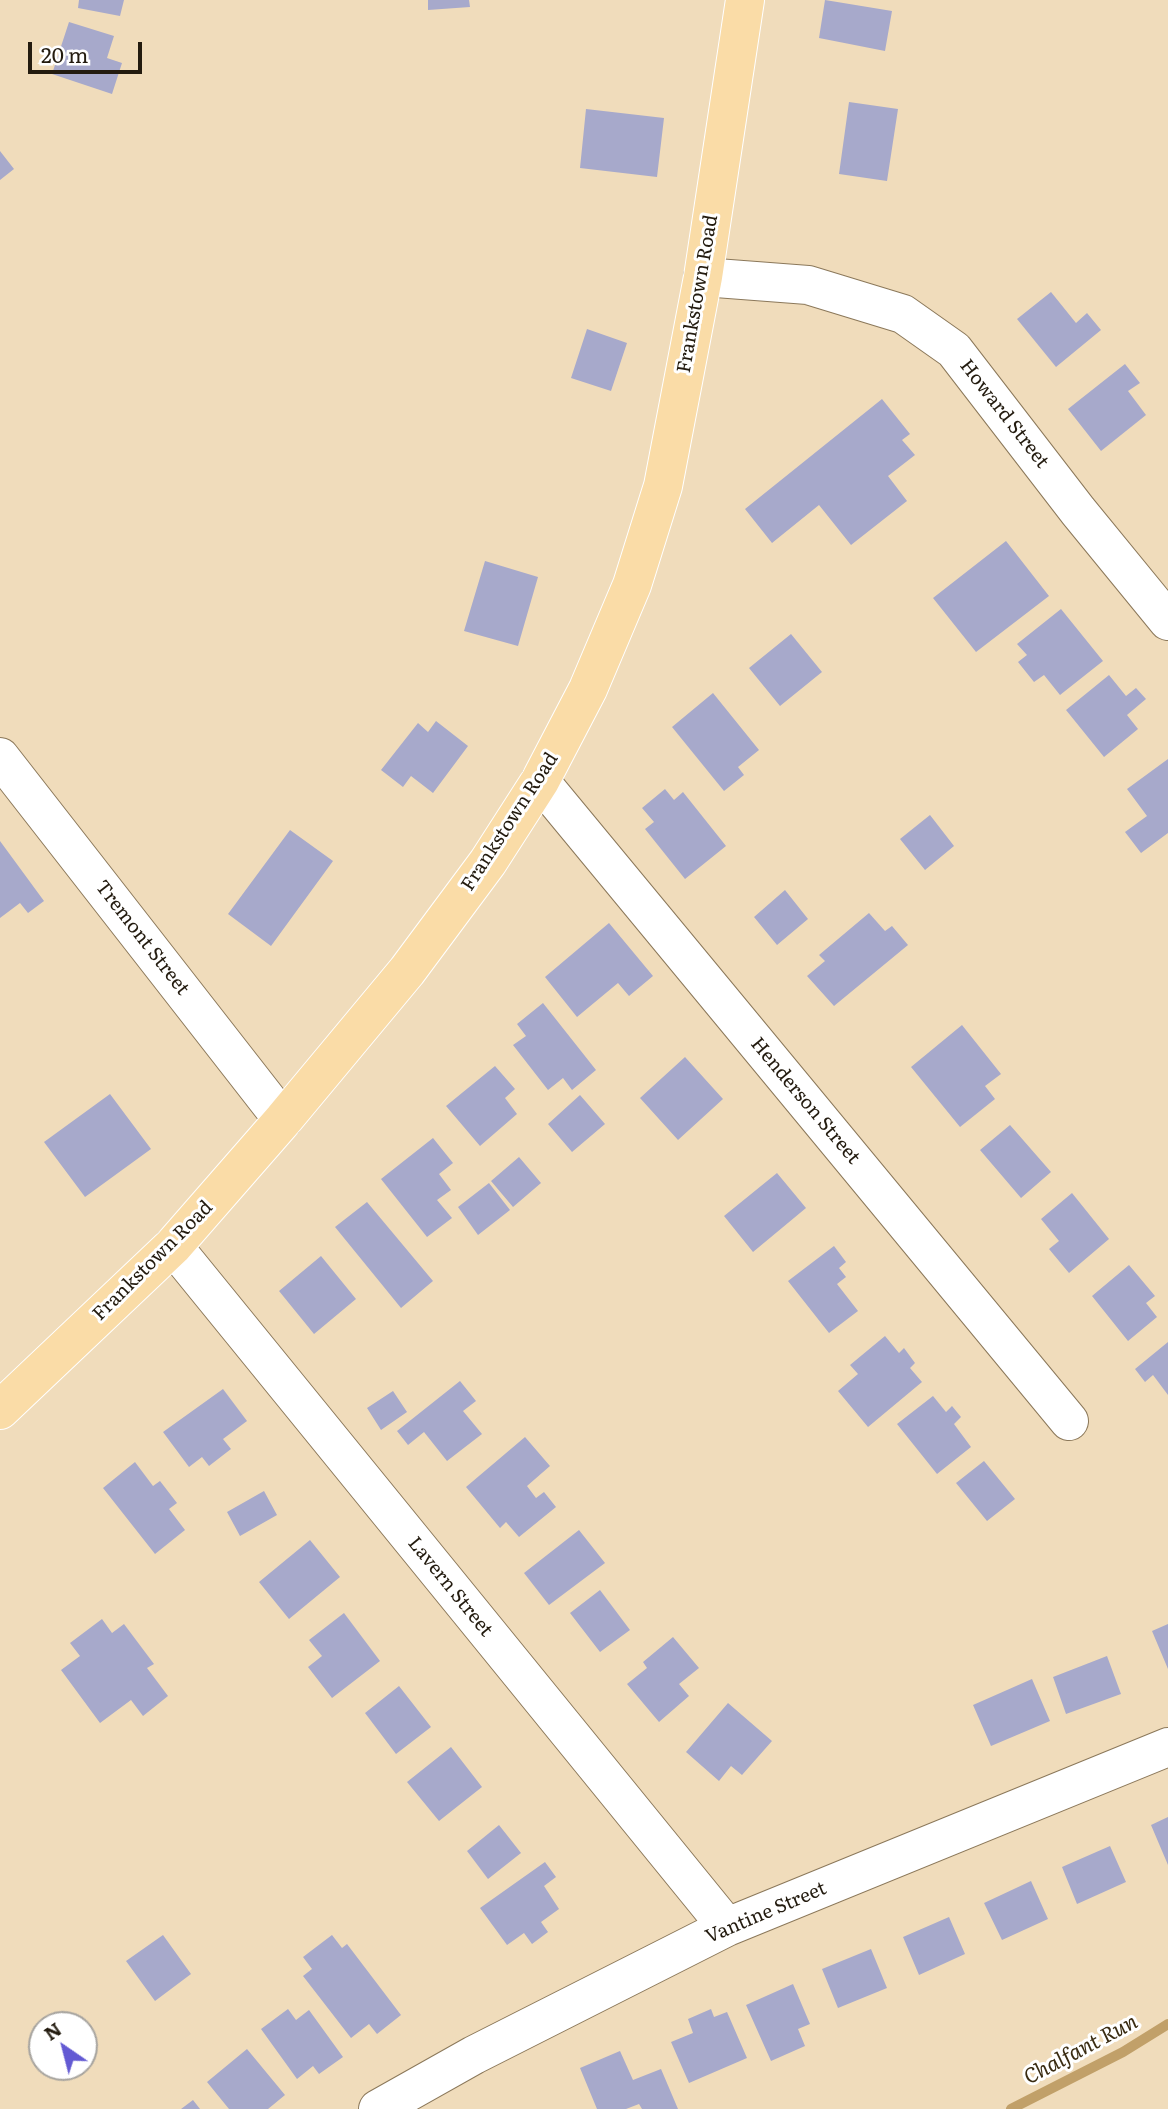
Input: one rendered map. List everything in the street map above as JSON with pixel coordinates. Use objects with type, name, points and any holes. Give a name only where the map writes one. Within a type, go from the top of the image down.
[{"type":"main road","name":"Frankstown Road","points":[[0,1410],[173,1246],[283,1120],[407,971],[488,862],[540,781],[588,689],[632,585],[663,486],[703,277],[745,0]]},
{"type":"street","name":"Howard Street","points":[[703,277],[808,285],[903,314],[954,350],[1168,621]]},
{"type":"street","name":"Tremont Street","points":[[0,757],[283,1120]]},
{"type":"street","name":"Henderson Street","points":[[540,781],[1069,1421]]},
{"type":"street","name":"Lavern Street","points":[[173,1246],[727,1927]]},
{"type":"street","name":"Vantine Street","points":[[378,2109],[474,2054],[727,1927],[1168,1747]]},
{"type":"building","points":[[79,0],[124,0],[120,16],[78,8]]},
{"type":"building","points":[[428,0],[469,0],[470,7],[428,10]]},
{"type":"building","points":[[825,0],[892,11],[885,51],[819,38]]},
{"type":"building","points":[[69,22],[114,36],[107,58],[122,63],[112,94],[52,74]]},
{"type":"building","points":[[849,102],[898,109],[887,181],[839,174]]},
{"type":"building","points":[[586,109],[664,118],[657,177],[580,168]]},
{"type":"building","points":[[0,151],[14,169],[0,180]]},
{"type":"building","points":[[1051,292],[1076,323],[1087,313],[1101,330],[1056,367],[1017,319]]},
{"type":"building","points":[[587,329],[627,343],[611,391],[571,378]]},
{"type":"building","points":[[1125,364],[1140,383],[1128,391],[1146,415],[1101,451],[1068,409]]},
{"type":"building","points":[[882,399],[910,434],[902,440],[915,455],[888,476],[907,501],[851,545],[819,505],[772,543],[745,509]]},
{"type":"building","points":[[1006,541],[1049,596],[976,652],[933,598]]},
{"type":"building","points":[[485,561],[538,577],[518,646],[464,631]]},
{"type":"building","points":[[1061,609],[1103,661],[1060,695],[1044,675],[1034,682],[1018,662],[1027,655],[1017,644]]},
{"type":"building","points":[[791,634],[822,672],[780,706],[749,668]]},
{"type":"building","points":[[1109,675],[1126,696],[1136,688],[1146,699],[1127,715],[1138,729],[1104,757],[1066,710]]},
{"type":"building","points":[[713,693],[759,750],[738,767],[744,775],[724,791],[672,727]]},
{"type":"building","points":[[436,721],[468,746],[433,793],[411,776],[403,787],[381,770],[418,723],[428,732]]},
{"type":"building","points":[[1168,759],[1168,833],[1141,853],[1125,832],[1147,816],[1127,789]]},
{"type":"building","points":[[665,789],[674,800],[683,792],[726,846],[685,879],[645,829],[654,822],[642,808]]},
{"type":"building","points":[[930,815],[954,846],[925,870],[900,839]]},
{"type":"building","points":[[290,830],[333,861],[271,946],[228,914]]},
{"type":"building","points":[[0,841],[44,901],[28,913],[20,903],[0,918]]},
{"type":"building","points":[[785,890],[808,919],[777,945],[754,917]]},
{"type":"building","points":[[869,913],[885,931],[892,926],[908,945],[834,1006],[807,976],[825,961],[819,955]]},
{"type":"building","points":[[609,923],[653,976],[629,996],[618,983],[577,1017],[545,977]]},
{"type":"building","points":[[543,1003],[596,1070],[572,1090],[563,1078],[548,1090],[513,1045],[526,1036],[517,1024]]},
{"type":"building","points":[[962,1025],[1001,1074],[985,1086],[995,1099],[960,1127],[911,1067]]},
{"type":"building","points":[[685,1057],[723,1099],[678,1140],[640,1098]]},
{"type":"building","points":[[495,1066],[515,1089],[505,1098],[517,1114],[480,1146],[446,1106]]},
{"type":"building","points":[[110,1094],[151,1149],[85,1197],[44,1142]]},
{"type":"building","points":[[580,1095],[605,1124],[572,1152],[548,1124]]},
{"type":"building","points":[[1010,1125],[1051,1172],[1021,1198],[980,1150]]},
{"type":"building","points":[[433,1138],[453,1163],[439,1174],[451,1190],[437,1200],[452,1218],[427,1237],[381,1179]]},
{"type":"building","points":[[519,1157],[541,1183],[513,1207],[491,1181]]},
{"type":"building","points":[[777,1173],[806,1208],[753,1252],[724,1216]]},
{"type":"building","points":[[489,1183],[510,1210],[478,1235],[458,1207]]},
{"type":"building","points":[[1072,1193],[1109,1239],[1069,1273],[1049,1249],[1059,1241],[1041,1219]]},
{"type":"building","points":[[367,1202],[433,1281],[401,1308],[335,1227]]},
{"type":"building","points":[[834,1246],[846,1262],[839,1268],[846,1277],[837,1284],[858,1311],[829,1333],[788,1281]]},
{"type":"building","points":[[321,1256],[356,1299],[314,1334],[279,1291]]},
{"type":"building","points":[[1129,1265],[1155,1296],[1146,1303],[1157,1317],[1128,1341],[1092,1296]]},
{"type":"building","points":[[885,1336],[899,1353],[904,1348],[915,1363],[910,1368],[922,1382],[868,1427],[838,1391],[858,1374],[850,1365]]},
{"type":"building","points":[[1168,1342],[1168,1395],[1153,1375],[1145,1382],[1135,1369]]},
{"type":"building","points":[[460,1381],[476,1401],[463,1411],[482,1434],[447,1461],[424,1432],[408,1445],[397,1431]]},
{"type":"building","points":[[223,1389],[247,1421],[223,1439],[231,1449],[209,1466],[202,1457],[189,1467],[163,1432]]},
{"type":"building","points":[[393,1391],[407,1412],[381,1430],[367,1408]]},
{"type":"building","points":[[933,1396],[946,1412],[952,1406],[961,1417],[954,1424],[971,1447],[937,1474],[897,1424]]},
{"type":"building","points":[[525,1437],[550,1466],[527,1486],[536,1498],[544,1492],[556,1507],[519,1537],[506,1522],[500,1528],[466,1487]]},
{"type":"building","points":[[984,1461],[1015,1499],[987,1521],[956,1483]]},
{"type":"building","points":[[135,1462],[153,1486],[160,1481],[177,1503],[169,1509],[185,1530],[155,1554],[103,1488]]},
{"type":"building","points":[[264,1491],[277,1515],[240,1536],[227,1512]]},
{"type":"building","points":[[579,1530],[605,1563],[549,1605],[524,1573]]},
{"type":"building","points":[[310,1540],[340,1577],[289,1619],[259,1582]]},
{"type":"building","points":[[600,1590],[630,1630],[600,1652],[570,1613]]},
{"type":"building","points":[[344,1613],[380,1661],[332,1698],[308,1667],[322,1656],[309,1640]]},
{"type":"building","points":[[102,1619],[112,1633],[124,1624],[154,1664],[147,1668],[168,1696],[143,1716],[131,1700],[100,1723],[61,1670],[80,1656],[70,1643]]},
{"type":"building","points":[[1168,1624],[1168,1669],[1152,1631]]},
{"type":"building","points":[[673,1637],[699,1668],[679,1684],[689,1696],[659,1722],[627,1684],[647,1668],[643,1662]]},
{"type":"building","points":[[1107,1656],[1121,1694],[1066,1714],[1053,1677]]},
{"type":"building","points":[[1032,1679],[1050,1721],[991,1746],[973,1705]]},
{"type":"building","points":[[399,1686],[431,1727],[396,1754],[365,1713]]},
{"type":"building","points":[[728,1703],[772,1741],[742,1775],[731,1766],[719,1781],[686,1752]]},
{"type":"building","points":[[451,1747],[482,1787],[439,1821],[407,1782]]},
{"type":"building","points":[[1168,1817],[1168,1865],[1151,1825]]},
{"type":"building","points":[[499,1825],[521,1853],[488,1879],[467,1851]]},
{"type":"building","points":[[1110,1846],[1126,1882],[1077,1904],[1062,1867]]},
{"type":"building","points":[[545,1862],[556,1877],[544,1886],[559,1909],[541,1922],[548,1932],[532,1944],[524,1933],[507,1945],[480,1908]]},
{"type":"building","points":[[1031,1881],[1048,1919],[1002,1940],[984,1903]]},
{"type":"building","points":[[949,1917],[965,1954],[919,1975],[903,1937]]},
{"type":"building","points":[[163,1935],[191,1974],[155,2001],[126,1961]]},
{"type":"building","points":[[332,1935],[342,1948],[347,1944],[401,2015],[377,2034],[369,2024],[351,2038],[303,1976],[312,1969],[303,1957]]},
{"type":"building","points":[[871,1949],[887,1988],[838,2008],[822,1969]]},
{"type":"building","points":[[793,1984],[810,2024],[798,2029],[805,2046],[771,2061],[746,2005]]},
{"type":"building","points":[[288,2009],[296,2020],[309,2010],[343,2057],[319,2074],[313,2066],[297,2079],[261,2029]]},
{"type":"building","points":[[711,2009],[714,2017],[727,2012],[747,2058],[689,2083],[671,2042],[693,2033],[688,2019]]},
{"type":"building","points":[[247,2049],[285,2095],[268,2109],[229,2109],[207,2082]]},
{"type":"building","points":[[620,2051],[633,2080],[661,2069],[678,2109],[642,2109],[639,2104],[626,2109],[597,2109],[580,2068]]},
{"type":"building","points":[[193,2100],[200,2109],[181,2109]]},
{"type":"waterway","name":"Chalfant Run","points":[[1011,2109],[1123,2052],[1168,2024]]}]
